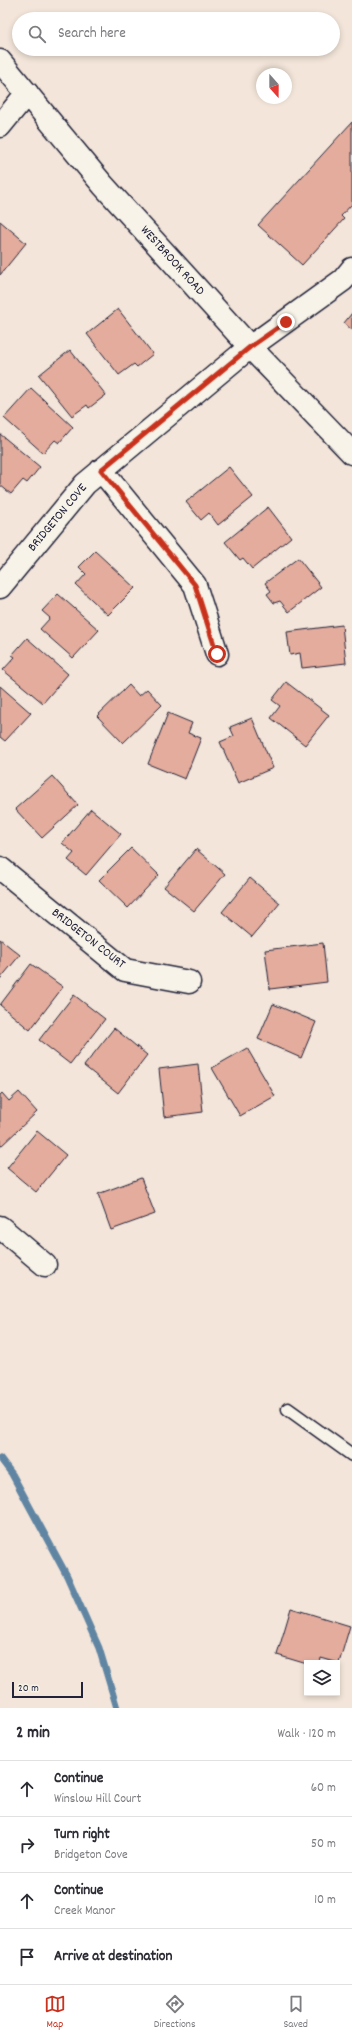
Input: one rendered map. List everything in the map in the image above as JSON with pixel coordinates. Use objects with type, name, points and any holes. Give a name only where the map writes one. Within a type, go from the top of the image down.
[{"type":"street","name":"WESTBROOK ROAD","points":[[0,61],[103,185],[250,347],[352,453]]},
{"type":"street","points":[[0,126],[27,93]]},
{"type":"street","name":"BRIDGETON COVE","points":[[0,587],[85,484],[250,347],[343,280],[352,269]]},
{"type":"street","points":[[101,470],[195,585],[217,654]]},
{"type":"street","name":"BRIDGETON COURT","points":[[0,868],[125,970],[189,982]]},
{"type":"street","points":[[0,1227],[45,1265]]},
{"type":"lane","points":[[288,1409],[352,1456]]},
{"type":"building","points":[[352,122],[352,204],[341,216],[344,219],[302,265],[258,225]]},
{"type":"building","points":[[0,221],[26,243],[0,275]]},
{"type":"building","points":[[118,309],[153,354],[137,367],[134,364],[119,375],[87,334]]},
{"type":"building","points":[[352,313],[352,330],[344,323]]},
{"type":"building","points":[[70,350],[106,395],[89,408],[87,405],[72,416],[39,375]]},
{"type":"building","points":[[31,388],[73,427],[59,443],[55,440],[43,453],[4,418]]},
{"type":"building","points":[[0,434],[40,467],[27,483],[23,480],[11,494],[0,485]]},
{"type":"building","points":[[229,467],[253,497],[218,525],[209,513],[201,520],[186,502]]},
{"type":"building","points":[[268,507],[291,537],[252,569],[243,558],[240,560],[225,542]]},
{"type":"building","points":[[95,551],[135,588],[108,615],[76,585],[86,574],[79,567]]},
{"type":"building","points":[[298,558],[321,587],[289,612],[280,601],[274,603],[267,594],[271,591],[265,583]]},
{"type":"building","points":[[58,594],[99,630],[73,658],[40,629],[50,618],[42,611]]},
{"type":"building","points":[[342,625],[346,663],[302,668],[300,653],[290,655],[287,632]]},
{"type":"building","points":[[27,638],[68,674],[43,703],[3,670],[15,657],[12,655]]},
{"type":"building","points":[[286,682],[329,715],[305,745],[271,718],[280,706],[272,700]]},
{"type":"building","points":[[129,685],[139,696],[147,689],[162,705],[123,743],[97,716]]},
{"type":"building","points":[[0,686],[31,713],[5,741],[0,737]]},
{"type":"building","points":[[168,713],[192,723],[188,733],[201,738],[185,779],[148,764]]},
{"type":"building","points":[[252,718],[273,768],[238,783],[220,742],[234,736],[230,727]]},
{"type":"building","points":[[52,776],[78,805],[42,838],[15,809]]},
{"type":"building","points":[[91,809],[121,834],[86,875],[68,860],[74,853],[62,843]]},
{"type":"building","points":[[131,848],[159,875],[128,908],[99,880]]},
{"type":"building","points":[[196,849],[225,874],[194,911],[164,887]]},
{"type":"building","points":[[250,878],[280,903],[252,937],[222,912]]},
{"type":"building","points":[[0,939],[20,955],[0,979]]},
{"type":"building","points":[[323,943],[327,982],[270,989],[265,950]]},
{"type":"building","points":[[31,964],[63,987],[30,1030],[0,1005]]},
{"type":"building","points":[[74,995],[105,1019],[70,1064],[39,1040]]},
{"type":"building","points":[[273,1004],[316,1022],[301,1058],[258,1039]]},
{"type":"building","points":[[114,1028],[147,1055],[118,1093],[84,1066]]},
{"type":"building","points":[[247,1048],[275,1096],[240,1116],[212,1068]]},
{"type":"building","points":[[198,1064],[203,1112],[164,1117],[159,1069]]},
{"type":"building","points":[[19,1092],[37,1112],[0,1147],[0,1095],[2,1093],[9,1101]]},
{"type":"building","points":[[37,1131],[66,1155],[36,1192],[7,1168]]},
{"type":"building","points":[[141,1178],[155,1214],[111,1230],[98,1194]]},
{"type":"building","points":[[291,1608],[350,1626],[340,1660],[328,1660],[321,1658],[321,1660],[304,1660],[304,1663],[277,1655]]},
{"type":"waterway","points":[[0,1458],[12,1474],[67,1576],[99,1648],[117,1708]]},
{"type":"route","points":[[217,654],[195,585],[101,470],[250,347],[286,322]]}]
